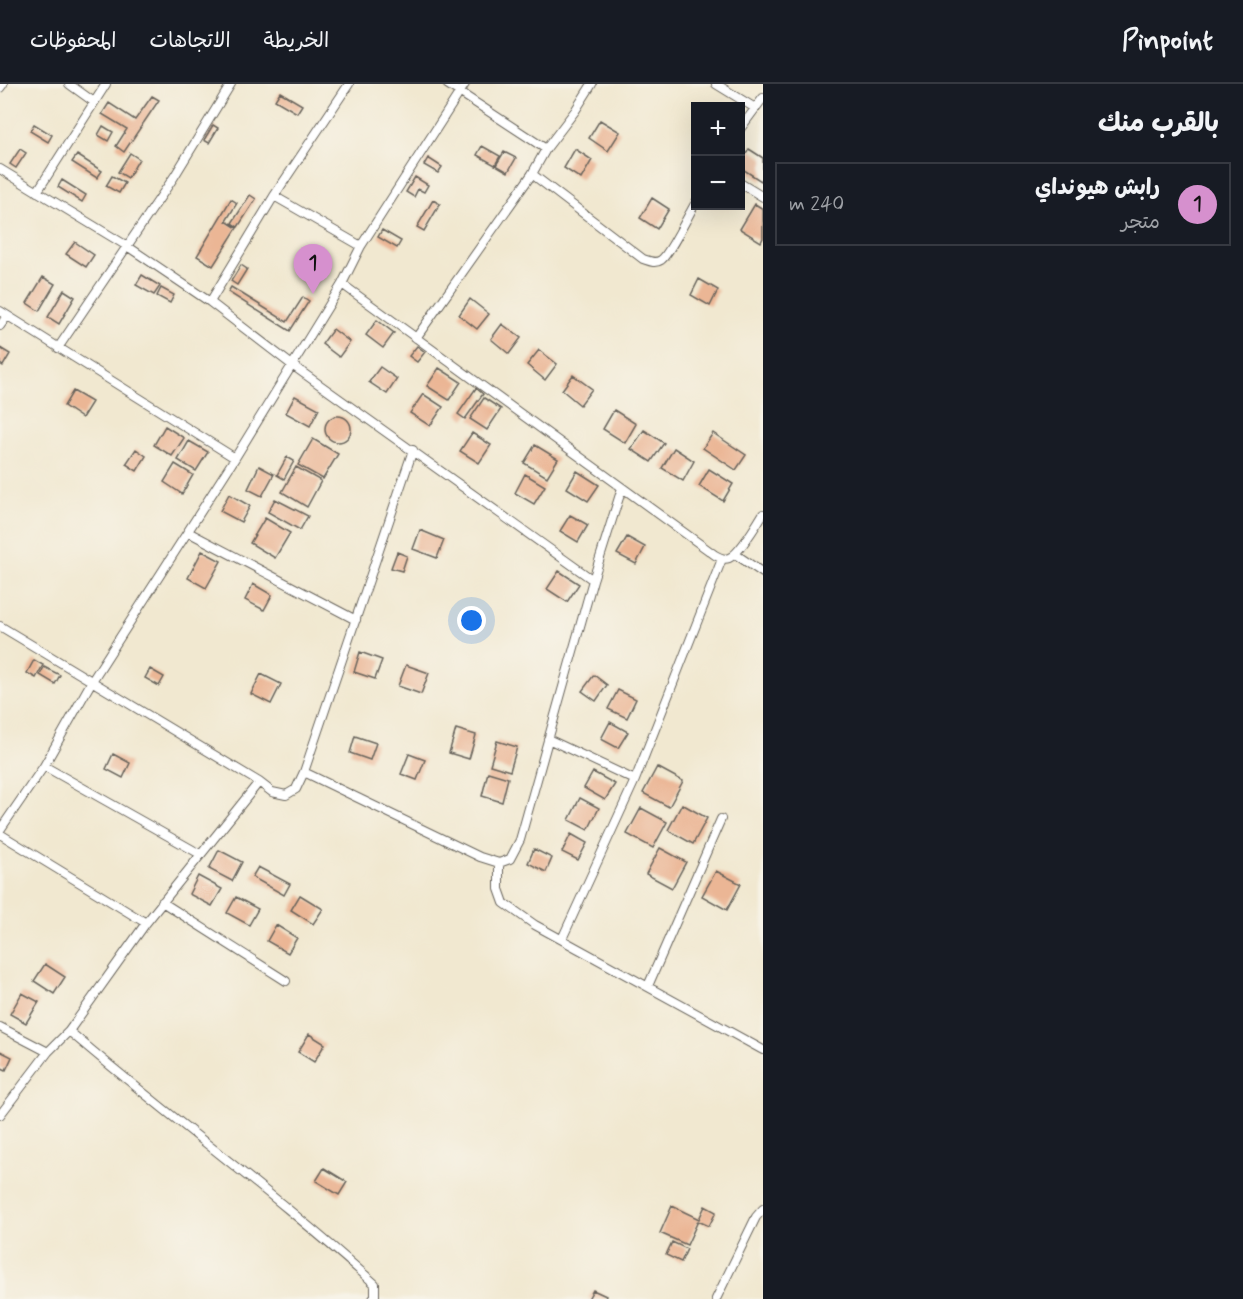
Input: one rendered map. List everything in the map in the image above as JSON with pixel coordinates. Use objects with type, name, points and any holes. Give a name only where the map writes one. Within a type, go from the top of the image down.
[{"type":"street","points":[[0,88],[3,84]]},
{"type":"street","points":[[69,84],[94,102]]},
{"type":"street","points":[[37,192],[106,84]]},
{"type":"street","points":[[58,348],[174,177],[231,84]]},
{"type":"street","points":[[210,302],[274,196],[349,84]]},
{"type":"street","points":[[447,84],[546,149]]},
{"type":"street","points":[[0,830],[44,766],[92,681],[188,532],[342,284],[361,246],[465,84]]},
{"type":"street","points":[[416,338],[532,174],[546,149],[592,84]]},
{"type":"street","points":[[716,84],[755,108]]},
{"type":"street","points":[[745,123],[763,98]]},
{"type":"street","points":[[0,169],[128,246],[210,302],[292,365],[593,580]]},
{"type":"street","points":[[532,174],[643,259],[652,263],[661,261],[668,253],[692,210]]},
{"type":"street","points":[[745,186],[763,197]]},
{"type":"street","points":[[274,196],[361,246]]},
{"type":"street","points":[[342,284],[722,559],[735,554],[763,514]]},
{"type":"street","points":[[0,326],[3,314],[234,458]]},
{"type":"street","points":[[0,626],[272,792],[286,795],[296,789],[304,772],[413,450]]},
{"type":"street","points":[[304,772],[480,857],[499,863],[510,859],[519,840],[593,580],[622,488]]},
{"type":"street","points":[[188,532],[356,620]]},
{"type":"street","points":[[735,554],[763,573]]},
{"type":"street","points":[[562,939],[636,780],[722,559]]},
{"type":"street","points":[[548,739],[636,780]]},
{"type":"street","points":[[44,766],[200,854]]},
{"type":"street","points":[[0,1115],[48,1052],[69,1031],[146,923],[258,782]]},
{"type":"street","points":[[648,986],[721,819]]},
{"type":"street","points":[[0,834],[146,923]]},
{"type":"street","points":[[499,863],[499,888],[504,903],[535,925],[763,1050]]},
{"type":"street","points":[[162,902],[286,981]]},
{"type":"street","points":[[0,1027],[48,1052]]},
{"type":"street","points":[[69,1031],[296,1214],[375,1284],[373,1299]]},
{"type":"street","points":[[716,1299],[756,1217],[763,1209]]},
{"type":"building","points":[[280,92],[302,105],[297,113],[275,100]]},
{"type":"building","points":[[152,96],[159,100],[124,152],[116,146],[127,129],[102,114],[109,103],[135,120]]},
{"type":"building","points":[[600,120],[620,132],[608,151],[589,138]]},
{"type":"building","points":[[34,124],[52,135],[48,142],[30,131]]},
{"type":"building","points":[[213,125],[218,128],[209,143],[204,140]]},
{"type":"building","points":[[103,126],[113,132],[108,141],[98,135]]},
{"type":"building","points":[[482,146],[500,156],[495,165],[477,155]]},
{"type":"building","points":[[20,149],[26,153],[16,168],[10,164]]},
{"type":"building","points":[[575,149],[592,160],[581,179],[564,168]]},
{"type":"building","points":[[749,149],[763,158],[761,181],[745,171],[745,156]]},
{"type":"building","points":[[504,152],[516,158],[508,172],[496,165]]},
{"type":"building","points":[[130,153],[139,159],[128,178],[118,172]]},
{"type":"building","points":[[77,155],[102,171],[97,178],[72,162]]},
{"type":"building","points":[[428,158],[442,167],[438,173],[424,165]]},
{"type":"building","points":[[112,176],[125,183],[119,193],[106,186]]},
{"type":"building","points":[[415,177],[428,185],[424,192],[418,189],[414,197],[406,192]]},
{"type":"building","points":[[62,180],[86,195],[82,202],[58,187]]},
{"type":"building","points":[[250,195],[256,199],[238,227],[232,223]]},
{"type":"building","points":[[652,198],[669,209],[657,229],[640,218]]},
{"type":"building","points":[[231,199],[237,203],[226,221],[237,228],[213,266],[197,256]]},
{"type":"building","points":[[433,200],[440,204],[424,231],[417,227]]},
{"type":"building","points":[[755,204],[763,209],[761,242],[740,229]]},
{"type":"building","points":[[382,230],[401,241],[397,248],[378,237]]},
{"type":"building","points":[[75,242],[94,255],[86,267],[66,254]]},
{"type":"building","points":[[241,265],[247,269],[237,285],[231,281]]},
{"type":"building","points":[[142,275],[160,286],[154,295],[136,285]]},
{"type":"building","points":[[43,277],[55,284],[39,311],[27,303]]},
{"type":"building","points":[[699,279],[718,290],[710,306],[691,295]]},
{"type":"building","points":[[231,287],[287,322],[303,297],[309,301],[290,331],[228,292]]},
{"type":"building","points":[[161,288],[174,295],[170,303],[157,296]]},
{"type":"building","points":[[64,290],[75,297],[59,324],[48,317]]},
{"type":"building","points":[[470,299],[489,314],[477,329],[459,315]]},
{"type":"building","points":[[377,320],[394,333],[383,348],[366,335]]},
{"type":"building","points":[[502,324],[521,338],[509,354],[491,339]]},
{"type":"building","points":[[333,329],[350,342],[339,357],[322,344]]},
{"type":"building","points":[[417,346],[425,352],[417,362],[409,356]]},
{"type":"building","points":[[0,348],[10,354],[3,366],[0,364]]},
{"type":"building","points":[[539,350],[557,364],[545,380],[527,365]]},
{"type":"building","points":[[380,367],[397,379],[387,394],[369,382]]},
{"type":"building","points":[[439,368],[461,382],[449,400],[427,386]]},
{"type":"building","points":[[573,375],[592,389],[580,405],[562,390]]},
{"type":"building","points":[[476,388],[483,394],[465,419],[458,414]]},
{"type":"building","points":[[73,391],[92,402],[82,418],[64,406]]},
{"type":"building","points":[[423,394],[443,407],[430,426],[410,413]]},
{"type":"building","points":[[295,396],[319,409],[310,426],[286,413]]},
{"type":"building","points":[[484,398],[501,409],[487,430],[470,419]]},
{"type":"building","points":[[614,410],[636,424],[625,443],[603,429]]},
{"type":"building","points":[[338,416],[347,420],[351,429],[347,438],[338,442],[329,438],[325,429],[329,420]]},
{"type":"building","points":[[165,426],[184,438],[172,456],[154,445]]},
{"type":"building","points":[[644,430],[664,443],[651,462],[631,449]]},
{"type":"building","points":[[472,433],[491,445],[479,463],[460,451]]},
{"type":"building","points":[[713,433],[746,455],[736,470],[703,448]]},
{"type":"building","points":[[313,439],[338,454],[323,479],[298,465]]},
{"type":"building","points":[[189,441],[208,452],[196,471],[178,460]]},
{"type":"building","points":[[535,445],[558,459],[547,477],[524,463]]},
{"type":"building","points":[[674,448],[694,461],[683,481],[662,468]]},
{"type":"building","points":[[136,449],[146,456],[137,471],[126,464]]},
{"type":"building","points":[[287,457],[294,461],[284,479],[277,475]]},
{"type":"building","points":[[175,464],[193,475],[182,494],[164,482]]},
{"type":"building","points":[[259,466],[274,474],[262,496],[248,489]]},
{"type":"building","points":[[296,467],[321,481],[307,507],[282,492]]},
{"type":"building","points":[[709,469],[733,484],[723,501],[699,486]]},
{"type":"building","points":[[577,471],[599,485],[588,501],[567,488]]},
{"type":"building","points":[[525,474],[545,486],[534,504],[515,493]]},
{"type":"building","points":[[229,494],[250,506],[241,522],[220,511]]},
{"type":"building","points":[[275,499],[308,516],[300,530],[268,512]]},
{"type":"building","points":[[570,515],[588,525],[578,542],[560,531]]},
{"type":"building","points":[[265,518],[290,533],[275,558],[250,543]]},
{"type":"building","points":[[420,530],[444,540],[437,558],[413,549]]},
{"type":"building","points":[[627,537],[645,547],[636,564],[617,554]]},
{"type":"building","points":[[202,551],[221,561],[206,588],[188,578]]},
{"type":"building","points":[[397,552],[407,556],[402,571],[391,568]]},
{"type":"building","points":[[559,571],[579,584],[567,602],[547,589]]},
{"type":"building","points":[[253,584],[272,595],[264,610],[245,600]]},
{"type":"building","points":[[360,652],[382,660],[375,679],[354,672]]},
{"type":"building","points":[[34,660],[43,665],[36,678],[27,673]]},
{"type":"building","points":[[406,665],[429,673],[421,694],[398,686]]},
{"type":"building","points":[[44,667],[60,675],[55,684],[40,675]]},
{"type":"building","points":[[150,669],[164,677],[159,686],[145,678]]},
{"type":"building","points":[[261,674],[281,684],[271,704],[251,694]]},
{"type":"building","points":[[594,675],[607,685],[596,701],[582,691]]},
{"type":"building","points":[[618,690],[636,699],[627,718],[608,709]]},
{"type":"building","points":[[610,722],[628,732],[618,748],[601,739]]},
{"type":"building","points":[[456,729],[476,735],[469,759],[449,753]]},
{"type":"building","points":[[355,736],[376,743],[370,760],[350,753]]},
{"type":"building","points":[[497,741],[517,747],[510,771],[490,765]]},
{"type":"building","points":[[113,754],[130,763],[123,778],[106,769]]},
{"type":"building","points":[[409,754],[425,760],[417,780],[401,774]]},
{"type":"building","points":[[657,767],[683,781],[669,807],[643,793]]},
{"type":"building","points":[[488,772],[508,778],[502,802],[482,796]]},
{"type":"building","points":[[593,772],[615,784],[605,800],[584,788]]},
{"type":"building","points":[[580,798],[599,808],[588,830],[569,820]]},
{"type":"building","points":[[682,804],[707,818],[693,844],[668,830]]},
{"type":"building","points":[[641,808],[667,822],[653,848],[627,834]]},
{"type":"building","points":[[571,834],[587,843],[578,860],[562,852]]},
{"type":"building","points":[[660,848],[686,862],[672,888],[646,874]]},
{"type":"building","points":[[534,849],[552,858],[546,872],[528,863]]},
{"type":"building","points":[[219,850],[242,862],[232,881],[209,869]]},
{"type":"building","points":[[258,867],[290,884],[284,895],[252,877]]},
{"type":"building","points":[[716,871],[741,884],[727,910],[702,896]]},
{"type":"building","points":[[198,876],[222,889],[212,906],[189,894]]},
{"type":"building","points":[[300,895],[323,909],[313,924],[291,910]]},
{"type":"building","points":[[236,897],[258,909],[249,925],[227,913]]},
{"type":"building","points":[[276,925],[297,938],[288,953],[267,941]]},
{"type":"building","points":[[45,964],[65,977],[54,994],[34,981]]},
{"type":"building","points":[[22,993],[39,1002],[26,1023],[10,1014]]},
{"type":"building","points":[[309,1034],[325,1044],[314,1062],[298,1052]]},
{"type":"building","points":[[0,1051],[12,1057],[6,1070],[0,1067]]},
{"type":"building","points":[[324,1168],[347,1182],[339,1195],[316,1181]]},
{"type":"building","points":[[672,1206],[699,1219],[705,1206],[716,1212],[709,1226],[698,1221],[687,1245],[660,1233]]},
{"type":"building","points":[[672,1242],[687,1249],[681,1262],[666,1255]]},
{"type":"building","points":[[593,1290],[606,1296],[605,1299],[588,1299]]},
{"type":"place","name":"رابش هيونداي","points":[[313,294]]}]
